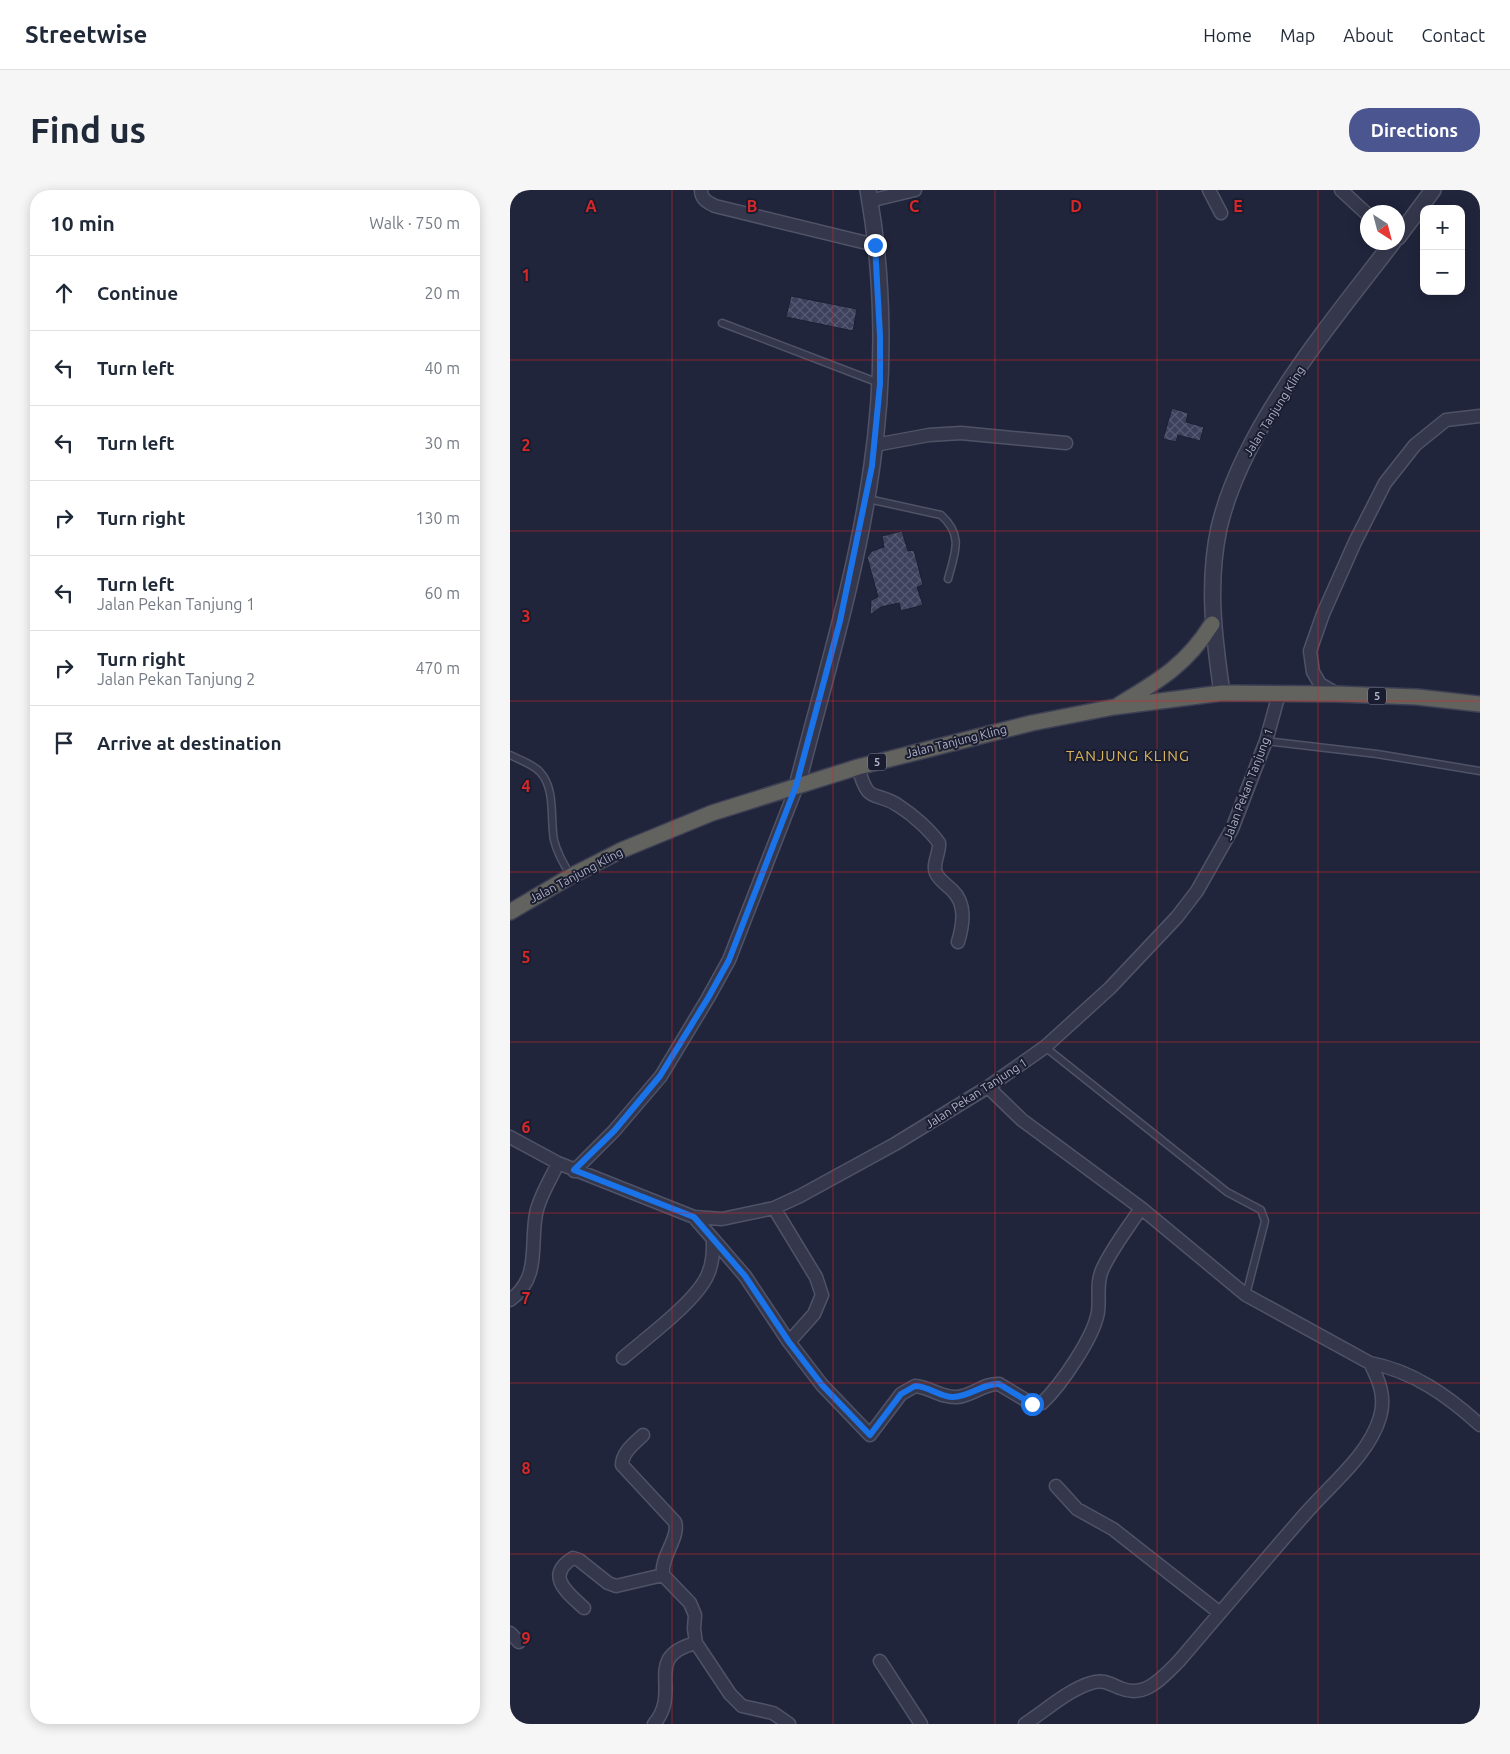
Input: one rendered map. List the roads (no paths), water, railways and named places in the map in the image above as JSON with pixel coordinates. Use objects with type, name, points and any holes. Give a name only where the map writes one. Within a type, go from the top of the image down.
[{"type":"highway","points":[[1114,707],[1157,682],[1180,664],[1198,646],[1212,624]]},
{"type":"highway","name":"Jalan Tanjung Kling","points":[[513,907],[571,876],[669,829],[796,786],[957,740],[1114,707],[1222,693],[1337,694],[1416,698],[1480,704]]},
{"type":"street","points":[[701,190],[701,195],[706,201],[715,206],[875,245]]},
{"type":"street","points":[[574,1170],[614,1131],[660,1076],[708,998],[729,960],[796,786],[840,621],[866,498],[875,445],[880,384],[880,336],[875,245],[868,195],[915,190]]},
{"type":"street","points":[[1209,190],[1221,213]]},
{"type":"street","points":[[1340,190],[1360,207]]},
{"type":"street","points":[[1405,228],[1433,190]]},
{"type":"street","name":"Jalan Tanjung Kling","points":[[1222,693],[1212,624],[1213,578],[1219,528],[1240,465],[1287,387],[1341,310],[1387,250]]},
{"type":"street","points":[[1337,694],[1320,684],[1310,662],[1310,651],[1323,614],[1355,542],[1385,483],[1415,445],[1446,420],[1480,416]]},
{"type":"street","points":[[875,445],[929,435],[961,433],[1066,443]]},
{"type":"street","name":"Jalan Pekan Tanjung 1","points":[[510,1137],[574,1170],[694,1217],[722,1219],[774,1208],[800,1196],[895,1144],[988,1087],[1045,1047],[1128,969],[1177,918],[1197,891],[1232,830],[1266,742],[1279,694]]},
{"type":"street","points":[[858,767],[866,790],[873,797],[898,805],[939,843],[940,850],[935,866],[936,873],[955,893],[961,904],[963,916],[958,942]]},
{"type":"street","points":[[988,1087],[1022,1120],[1141,1208],[1246,1295],[1370,1363],[1390,1367],[1420,1380],[1447,1398],[1480,1425]]},
{"type":"street","points":[[510,1300],[527,1283],[533,1267],[536,1212],[558,1163]]},
{"type":"street","points":[[774,1208],[816,1277],[822,1295],[814,1314],[789,1342]]},
{"type":"street","points":[[694,1217],[745,1276],[789,1342],[822,1385],[870,1435],[901,1394],[915,1386],[952,1397],[967,1395],[994,1384],[999,1384],[1032,1404],[1042,1403],[1081,1352],[1092,1330],[1097,1314],[1098,1286],[1102,1270],[1141,1208]]},
{"type":"street","points":[[623,1358],[698,1289],[708,1275],[713,1259],[713,1240]]},
{"type":"street","points":[[1025,1724],[1090,1683],[1101,1680],[1134,1692],[1146,1689],[1179,1661],[1359,1454],[1372,1436],[1380,1417],[1382,1398],[1379,1381],[1370,1363]]},
{"type":"street","points":[[643,1435],[627,1451],[622,1464],[676,1525],[663,1560],[662,1575],[693,1608],[696,1643],[730,1694],[742,1706],[773,1713],[788,1724]]},
{"type":"street","points":[[1056,1486],[1077,1510],[1113,1529],[1220,1613]]},
{"type":"street","points":[[584,1608],[566,1591],[560,1581],[559,1574],[562,1568],[573,1558],[579,1560],[608,1583],[616,1586],[662,1575]]},
{"type":"street","points":[[654,1724],[663,1714],[667,1702],[664,1671],[667,1661],[674,1652],[684,1646],[696,1643]]},
{"type":"street","points":[[880,1661],[921,1724]]},
{"type":"lane","points":[[722,323],[880,384]]},
{"type":"lane","points":[[866,498],[940,515],[948,522],[956,539],[956,549],[948,579]]},
{"type":"lane","points":[[1266,742],[1377,754],[1480,771]]},
{"type":"lane","points":[[510,755],[532,766],[545,779],[549,790],[554,840],[562,862],[571,876]]},
{"type":"lane","points":[[1045,1047],[1227,1192],[1261,1210],[1265,1221],[1246,1295]]},
{"type":"district","name":"TANJUNG KLING","points":[[1128,755]]}]
